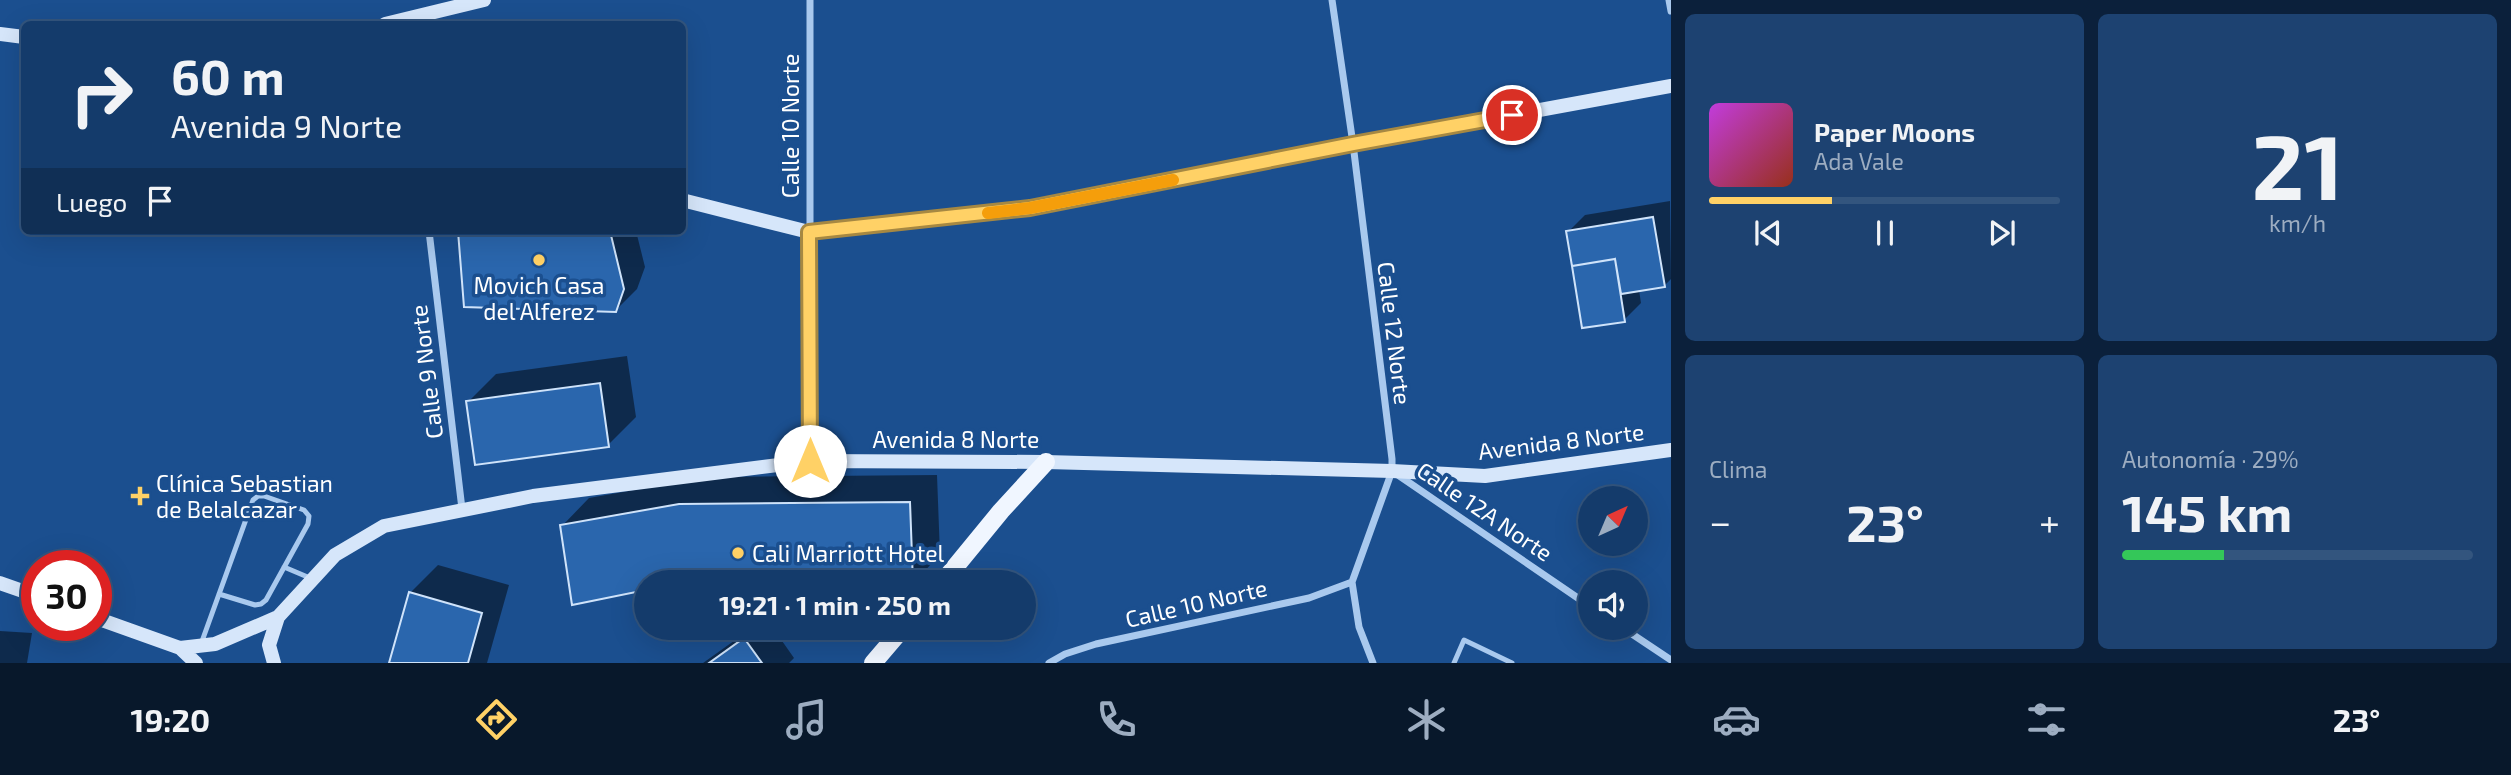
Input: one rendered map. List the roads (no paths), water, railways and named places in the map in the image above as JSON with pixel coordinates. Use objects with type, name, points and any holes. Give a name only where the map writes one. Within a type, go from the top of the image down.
[{"type":"main road","points":[[413,21],[484,0]]},
{"type":"main road","points":[[0,34],[21,37]]},
{"type":"main road","points":[[686,201],[809,232],[1030,208],[1353,144],[1671,86]]},
{"type":"main road","name":"Avenida 8 Norte","points":[[180,648],[200,647],[230,639],[278,617],[335,555],[384,526],[533,496],[810,461],[1046,462],[1485,476],[1671,450]]},
{"type":"main road","points":[[953,570],[1046,462]]},
{"type":"main road","points":[[0,583],[21,590]]},
{"type":"main road","points":[[274,663],[270,645],[278,617]]},
{"type":"main road","points":[[112,624],[180,648],[196,663]]},
{"type":"main road","points":[[873,663],[893,640]]},
{"type":"street","name":"Calle 10 Norte","points":[[810,0],[810,461]]},
{"type":"street","name":"Calle 12 Norte","points":[[1332,0],[1353,144],[1392,471],[1352,582],[1359,626],[1373,663]]},
{"type":"street","points":[[1669,0],[1671,11]]},
{"type":"street","name":"Calle 9 Norte","points":[[429,235],[462,509]]},
{"type":"street","name":"Calle 12A Norte","points":[[1392,471],[1578,598]]},
{"type":"street","name":"Calle 10 Norte","points":[[1049,663],[1065,654],[1096,644],[1309,598],[1352,582]]},
{"type":"street","points":[[1641,640],[1671,660]]},
{"type":"lane","points":[[200,647],[219,594],[253,500],[258,496],[304,510],[309,516],[308,524],[266,600],[255,605],[219,594]]},
{"type":"lane","points":[[284,566],[313,579]]},
{"type":"lane","points":[[1454,663],[1464,640],[1511,663]]},
{"type":"place","name":"Movich Casa del Alferez","points":[[539,260]]},
{"type":"place","name":"Clínica Sebastian de Belalcazar","points":[[140,496]]},
{"type":"place","name":"Cali Marriott Hotel","points":[[738,553]]}]
